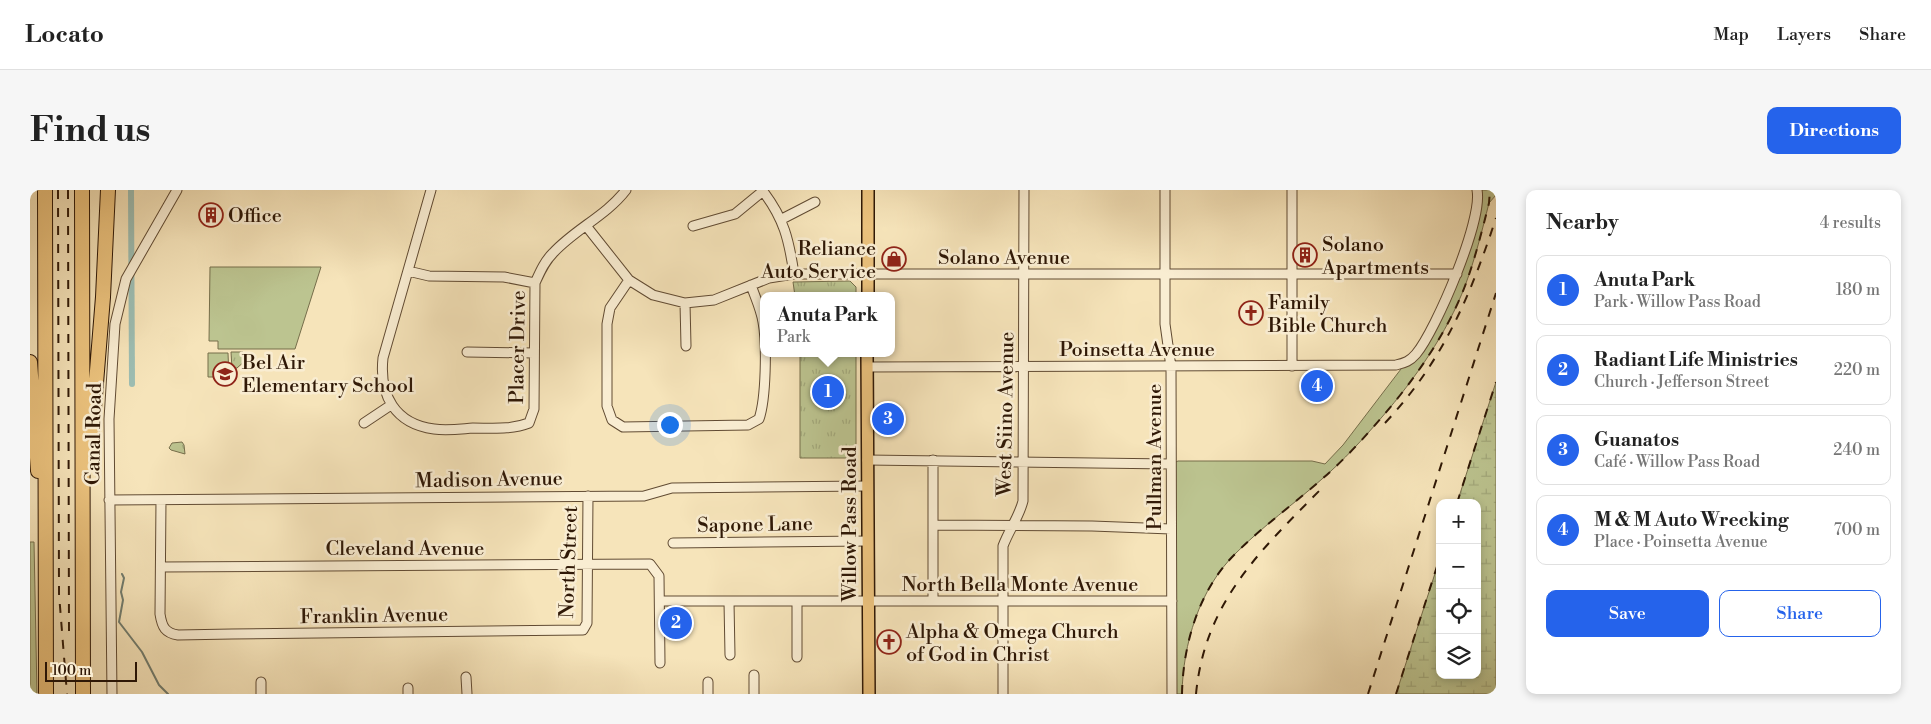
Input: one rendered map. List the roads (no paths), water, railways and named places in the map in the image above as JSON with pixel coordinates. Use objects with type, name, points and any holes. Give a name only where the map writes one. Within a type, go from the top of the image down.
[{"type":"highway","points":[[45,190],[46,694]]},
{"type":"highway","points":[[82,190],[83,694]]},
{"type":"highway","points":[[82,497],[92,441],[106,262],[108,190]]},
{"type":"highway","points":[[30,362],[45,550]]},
{"type":"main road","points":[[868,190],[868,292]]},
{"type":"main road","name":"Willow Pass Road","points":[[867,357],[869,694]]},
{"type":"street","name":"Canal Road","points":[[112,694],[109,500],[111,371],[118,306],[126,280],[177,190]]},
{"type":"street","points":[[364,423],[391,405],[384,390],[381,376],[383,358],[431,190]]},
{"type":"street","name":"Placer Drive","points":[[391,405],[404,418],[417,425],[434,429],[516,428],[530,423],[534,409],[535,283],[543,265],[553,252],[616,204],[626,190]]},
{"type":"street","points":[[693,226],[735,214],[763,190],[782,219],[790,244],[794,274]]},
{"type":"street","name":"West Siino Avenue","points":[[1003,694],[1003,546],[1020,514],[1023,500],[1024,190]]},
{"type":"street","name":"Pullman Avenue","points":[[1165,190],[1165,324],[1171,366],[1172,694]]},
{"type":"street","points":[[1292,190],[1292,366]]},
{"type":"street","points":[[1456,274],[1477,208],[1476,190]]},
{"type":"street","points":[[782,219],[815,202]]},
{"type":"street","name":"Solano Avenue","points":[[587,227],[629,280],[653,295],[685,302],[714,300],[769,278],[794,274],[1456,274]]},
{"type":"street","points":[[408,271],[429,276],[504,277],[535,283]]},
{"type":"street","name":"Poinsetta Avenue","points":[[867,367],[1396,365],[1407,363],[1416,355],[1430,331],[1456,274]]},
{"type":"street","points":[[629,280],[610,308],[607,324],[607,406],[612,420],[623,427],[748,425],[759,419],[763,407],[764,357]]},
{"type":"street","points":[[751,285],[760,313]]},
{"type":"street","points":[[685,302],[686,346]]},
{"type":"street","points":[[467,352],[534,353]]},
{"type":"street","points":[[867,460],[1024,460],[1171,464]]},
{"type":"street","points":[[933,460],[933,601]]},
{"type":"street","name":"Madison Avenue","points":[[109,500],[644,496],[672,488],[867,486]]},
{"type":"street","name":"North Street","points":[[582,630],[587,623],[588,496]]},
{"type":"street","points":[[161,500],[161,567]]},
{"type":"street","points":[[933,525],[1171,529]]},
{"type":"street","name":"Sapone Lane","points":[[673,543],[868,541]]},
{"type":"street","name":"Cleveland Avenue","points":[[161,567],[650,564],[659,576],[660,601]]},
{"type":"street","name":"Franklin Avenue","points":[[161,567],[161,622],[166,631],[178,634],[582,630]]},
{"type":"street","points":[[660,601],[660,663]]},
{"type":"street","name":"North Bella Monte Avenue","points":[[660,601],[1172,601]]},
{"type":"street","points":[[797,601],[797,657]]},
{"type":"street","points":[[729,602],[730,654]]},
{"type":"street","points":[[754,675],[754,694]]},
{"type":"street","points":[[466,677],[467,694]]},
{"type":"street","points":[[261,682],[261,694]]},
{"type":"street","points":[[708,682],[708,694]]},
{"type":"waterway","points":[[131,190],[132,384]]},
{"type":"waterway","points":[[122,574],[124,578],[121,592],[123,600],[119,622],[142,652],[159,685],[168,694]]},
{"type":"railway","points":[[58,190],[59,594],[67,694]]},
{"type":"railway","points":[[68,190],[69,639]]},
{"type":"railway","points":[[1182,694],[1186,656],[1196,618],[1203,600],[1223,567],[1246,543],[1338,465],[1382,417],[1406,387],[1440,338],[1458,304],[1469,276],[1489,203],[1490,190]]},
{"type":"railway","points":[[1385,423],[1405,400],[1439,352],[1465,301],[1496,218]]},
{"type":"railway","points":[[1368,694],[1496,293]]},
{"type":"railway","points":[[1458,499],[1496,382]]},
{"type":"railway","points":[[1196,694],[1201,661],[1211,631],[1224,604],[1258,556],[1323,487]]},
{"type":"railway","points":[[1396,694],[1436,569]]},
{"type":"place","name":"Office","points":[[211,215]]},
{"type":"place","name":"Solano Apartments","points":[[1305,255]]},
{"type":"place","name":"Reliance Auto Service","points":[[894,259]]},
{"type":"place","name":"Family Bible Church","points":[[1251,313]]},
{"type":"place","name":"Bel Air Elementary School","points":[[225,374]]},
{"type":"place","name":"M & M Auto Wrecking","points":[[1317,386]]},
{"type":"place","name":"Anuta Park","points":[[828,392]]},
{"type":"place","name":"Guanatos","points":[[888,419]]},
{"type":"place","name":"Radiant Life Ministries","points":[[676,623]]},
{"type":"place","name":"Alpha & Omega Church of God in Christ","points":[[889,642]]}]
